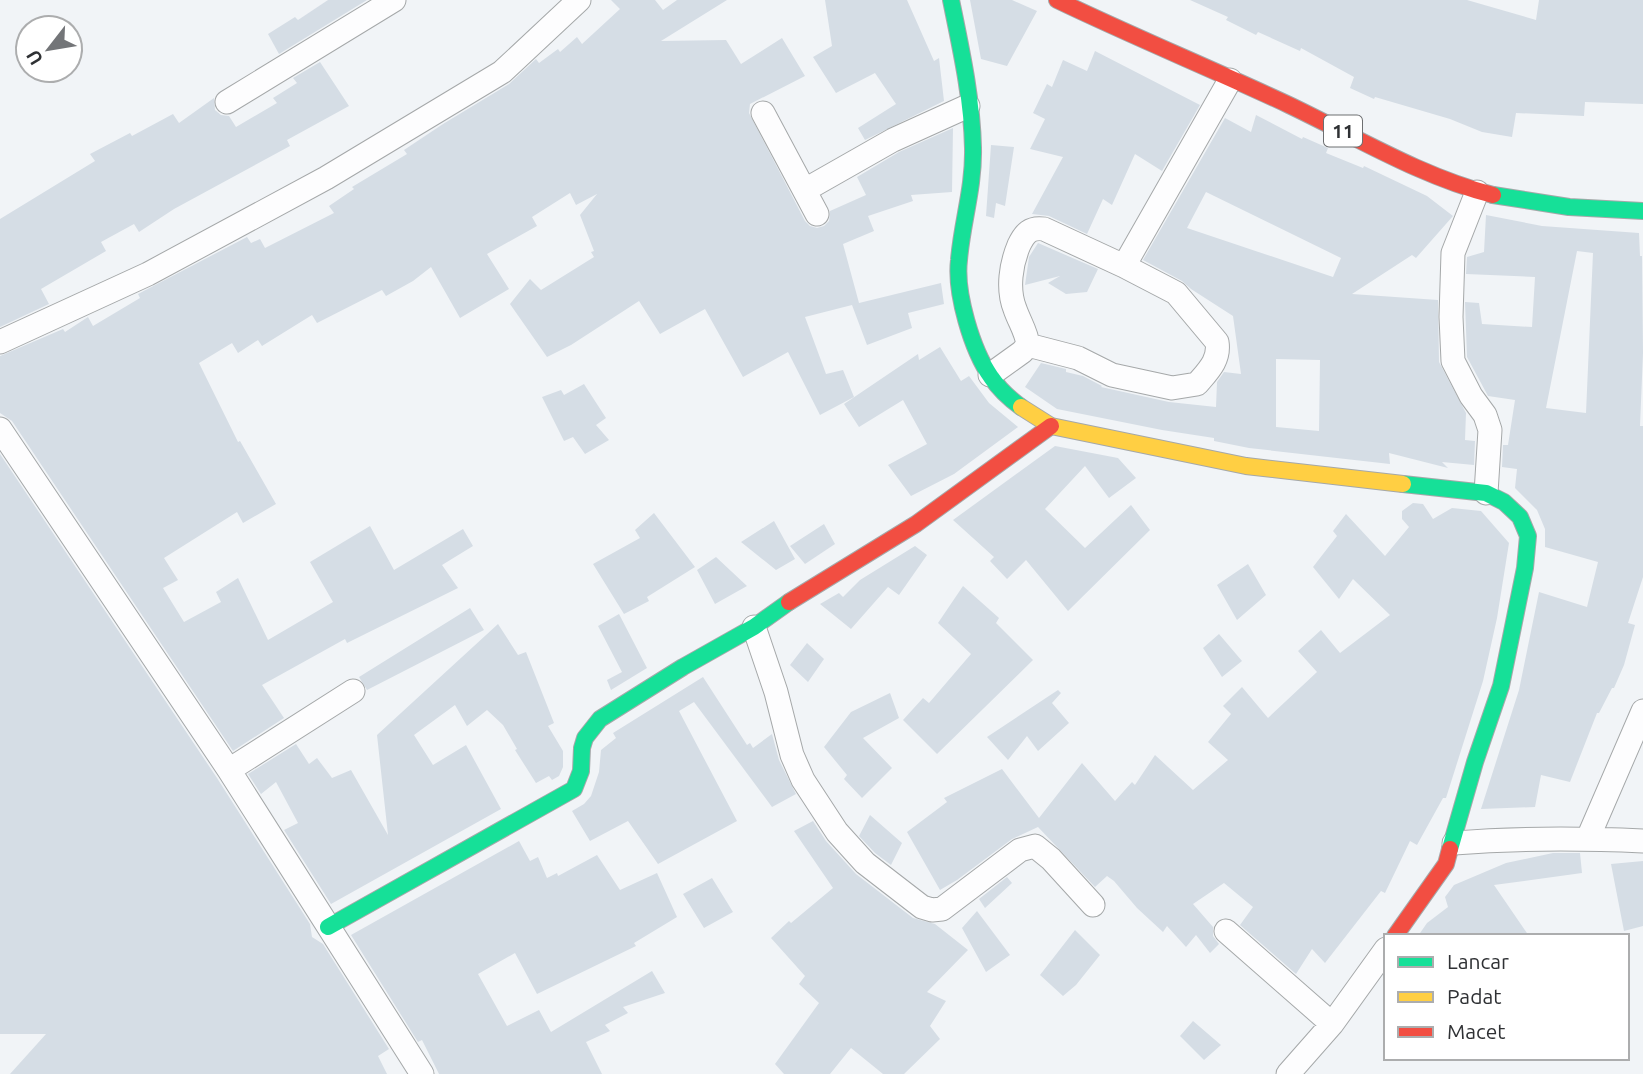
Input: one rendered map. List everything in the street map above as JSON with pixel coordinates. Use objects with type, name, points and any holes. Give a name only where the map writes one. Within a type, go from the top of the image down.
[{"type":"main road","points":[[951,0],[965,73],[972,159],[969,206],[958,271],[968,322],[990,376],[1037,419],[1051,426],[1246,466],[1486,493],[1504,502],[1520,517],[1528,536],[1525,568],[1501,686],[1475,761],[1446,864],[1396,934]]},
{"type":"main road","name":"11","points":[[1057,0],[1137,39],[1286,104],[1449,182],[1477,192],[1569,208],[1643,211]]},
{"type":"main road","points":[[328,927],[574,789],[581,771],[585,738],[600,719],[754,627],[779,608],[916,524],[1051,426]]},
{"type":"street","points":[[227,102],[394,0]]},
{"type":"street","points":[[0,342],[148,274],[326,178],[502,72],[579,0]]},
{"type":"street","points":[[1124,266],[1230,80]]},
{"type":"street","points":[[805,191],[893,140],[968,106]]},
{"type":"street","points":[[763,113],[817,214]]},
{"type":"street","points":[[1477,192],[1452,253],[1451,317],[1453,361],[1471,396],[1485,415],[1490,430],[1486,493]]},
{"type":"street","points":[[1044,229],[1176,293],[1217,342],[1219,352],[1213,365],[1197,384],[1172,388],[1112,375],[1078,359],[1028,345],[1014,306],[1010,285],[1015,254],[1024,234],[1030,230],[1044,229]]},
{"type":"street","points":[[990,376],[1023,352],[1028,345]]},
{"type":"street","points":[[0,429],[229,771],[422,1074]]},
{"type":"street","points":[[754,627],[776,692],[792,755],[803,779],[837,832],[865,863],[922,907],[942,909],[1020,850],[1035,846],[1051,859],[1093,905]]},
{"type":"street","points":[[229,771],[353,691]]},
{"type":"street","points":[[1588,838],[1643,711]]},
{"type":"street","points":[[1454,843],[1588,838],[1643,841]]},
{"type":"street","points":[[1226,931],[1332,1024]]},
{"type":"street","points":[[1288,1074],[1332,1024],[1384,952]]},
{"type":"building","points":[[328,0],[367,0],[279,54],[268,34],[295,17],[298,20]]},
{"type":"building","points":[[611,0],[655,0],[663,10],[677,0],[727,0],[661,41],[726,40],[741,64],[782,38],[805,76],[750,104],[749,113],[810,226],[824,226],[829,221],[830,211],[866,195],[857,177],[899,152],[953,128],[952,192],[911,195],[913,201],[868,216],[874,231],[843,244],[859,303],[941,283],[944,304],[908,313],[912,328],[867,345],[852,305],[805,317],[826,374],[843,370],[854,397],[820,415],[788,352],[743,377],[705,309],[660,334],[639,301],[571,345],[547,357],[510,304],[530,279],[541,290],[594,257],[580,215],[597,194],[576,205],[570,193],[532,217],[537,226],[487,254],[509,289],[460,318],[431,267],[386,296],[382,290],[317,323],[312,315],[262,346],[258,340],[238,353],[232,343],[199,363],[238,442],[240,441],[276,504],[243,523],[237,512],[164,558],[178,580],[163,588],[184,622],[221,602],[216,592],[238,578],[268,640],[333,602],[310,562],[370,526],[394,570],[463,529],[473,546],[442,565],[458,588],[347,643],[345,639],[262,685],[284,718],[233,751],[12,421],[0,413],[0,356],[63,329],[65,332],[88,317],[93,326],[140,298],[138,294],[247,237],[251,243],[260,239],[265,248],[334,213],[329,206],[354,189],[352,187],[407,154],[404,150],[443,124],[509,84],[536,59],[539,63],[558,49],[560,52],[577,37],[582,44],[620,9]]},
{"type":"building","points":[[825,0],[907,0],[934,61],[939,58],[944,101],[865,140],[858,128],[896,104],[875,73],[836,93],[813,57],[832,46]]},
{"type":"building","points":[[970,0],[1012,0],[1037,11],[1007,66],[981,59]]},
{"type":"building","points":[[1190,0],[1467,0],[1536,20],[1539,0],[1643,0],[1643,104],[1585,102],[1584,116],[1516,113],[1512,137],[1482,132],[1450,119],[1375,97],[1374,99],[1350,88],[1354,77],[1301,48],[1300,51],[1258,32],[1256,35],[1226,20],[1228,17]]},
{"type":"building","points":[[1095,51],[1200,105],[1162,171],[1135,154],[1112,205],[1103,199],[1087,234],[1049,216],[1032,214],[1063,157],[1030,149],[1045,119],[1033,113],[1047,84],[1052,87],[1063,60],[1087,71]]},
{"type":"building","points":[[320,62],[349,106],[287,140],[290,146],[174,209],[139,232],[134,224],[101,242],[106,251],[41,289],[49,304],[0,327],[0,219],[95,161],[90,154],[173,114],[179,123],[214,98],[215,110],[221,115],[229,116],[236,127],[277,103],[273,98],[297,83],[293,78]]},
{"type":"building","points":[[1256,115],[1302,139],[1303,137],[1328,148],[1326,153],[1363,168],[1364,166],[1427,196],[1453,216],[1416,258],[1412,255],[1352,294],[1438,300],[1439,362],[1466,413],[1465,440],[1475,441],[1474,465],[1442,462],[1448,468],[1389,453],[1390,464],[1249,448],[1214,441],[1214,438],[1057,409],[1025,387],[1041,363],[1066,369],[1066,372],[1083,376],[1101,387],[1169,402],[1216,407],[1217,382],[1224,372],[1241,374],[1233,316],[1182,281],[1143,260],[1225,118],[1251,132]],"holes":[[[1206,192],[1341,258],[1333,277],[1187,228]],[[1276,359],[1320,360],[1319,431],[1276,427]]]},
{"type":"building","points":[[991,145],[1014,147],[1005,206],[996,203],[994,218],[986,216]]},
{"type":"building","points":[[1486,215],[1542,226],[1639,233],[1642,256],[1643,353],[1640,426],[1643,426],[1643,577],[1628,623],[1635,625],[1624,665],[1614,688],[1597,713],[1570,782],[1541,775],[1535,807],[1481,809],[1519,690],[1539,592],[1587,607],[1598,562],[1545,547],[1545,529],[1537,510],[1515,488],[1517,469],[1502,467],[1503,445],[1508,445],[1515,400],[1488,396],[1467,357],[1465,302],[1479,303],[1482,324],[1532,327],[1535,277],[1466,274],[1467,257],[1484,252]],"holes":[[[1577,251],[1593,253],[1586,413],[1546,408]]]},
{"type":"building","points":[[1038,243],[1098,269],[1087,292],[1066,294],[1048,283],[1060,276],[1025,285],[1029,257]]},
{"type":"building","points":[[940,347],[961,381],[969,376],[989,403],[1018,427],[954,474],[911,496],[888,465],[927,444],[903,400],[859,427],[844,404],[918,354],[919,360]]},
{"type":"building","points":[[584,384],[606,418],[596,425],[609,440],[585,454],[573,437],[564,441],[542,397],[561,390],[564,395]]},
{"type":"building","points":[[1055,446],[1118,458],[1136,478],[1109,498],[1085,466],[1045,509],[1085,548],[1131,505],[1150,530],[1068,611],[1026,560],[1007,579],[990,561],[994,557],[953,520]]},
{"type":"building","points":[[0,454],[217,778],[310,924],[312,937],[323,944],[389,1049],[378,1056],[387,1074],[10,1074],[46,1034],[0,1034]]},
{"type":"building","points":[[1413,503],[1423,504],[1433,519],[1452,508],[1481,511],[1509,543],[1497,618],[1483,681],[1446,798],[1443,798],[1417,845],[1410,841],[1385,893],[1381,891],[1325,963],[1312,949],[1296,974],[1240,925],[1253,907],[1224,883],[1193,904],[1213,927],[1213,936],[1219,944],[1210,953],[1196,935],[1186,947],[1167,926],[1163,932],[1107,876],[1095,887],[1038,827],[1012,839],[940,890],[907,832],[947,802],[944,798],[1002,769],[1039,818],[1082,763],[1115,801],[1132,782],[1135,785],[1155,755],[1193,790],[1228,760],[1208,742],[1231,714],[1223,706],[1242,687],[1268,718],[1317,672],[1298,651],[1321,630],[1340,653],[1390,615],[1353,579],[1339,599],[1313,567],[1337,536],[1333,531],[1346,514],[1385,556],[1409,527],[1402,519],[1402,511]]},
{"type":"building","points":[[654,513],[695,567],[647,597],[649,601],[624,614],[593,564],[640,538],[635,530]]},
{"type":"building","points":[[774,521],[795,559],[776,570],[741,542]]},
{"type":"building","points":[[824,524],[835,544],[805,564],[790,546]]},
{"type":"building","points":[[915,546],[927,555],[899,595],[888,587],[851,629],[820,604],[839,593],[843,597],[860,580]]},
{"type":"building","points":[[716,557],[747,586],[715,604],[697,570]]},
{"type":"building","points":[[1248,564],[1266,595],[1237,620],[1217,585]]},
{"type":"building","points":[[963,586],[999,618],[996,623],[1033,660],[937,754],[903,720],[923,698],[929,703],[971,654],[938,623]]},
{"type":"building","points":[[470,608],[484,630],[367,690],[359,677]]},
{"type":"building","points":[[619,614],[647,668],[611,690],[607,680],[622,672],[598,626]]},
{"type":"building","points":[[498,624],[518,655],[526,652],[554,723],[548,726],[563,751],[563,767],[559,776],[552,780],[549,776],[536,783],[503,725],[487,710],[467,726],[455,705],[414,735],[433,765],[466,745],[501,809],[331,904],[284,830],[298,823],[276,782],[261,794],[248,774],[296,744],[309,764],[317,758],[332,778],[351,770],[388,835],[377,735]]},
{"type":"building","points":[[1219,634],[1242,661],[1222,677],[1203,648]]},
{"type":"building","points":[[807,643],[824,659],[808,682],[790,665]]},
{"type":"building","points":[[703,677],[747,745],[750,743],[753,748],[772,734],[779,760],[796,794],[772,807],[694,702],[679,711],[737,821],[658,864],[628,821],[590,841],[572,811],[591,796],[599,772],[601,750],[616,738],[613,733]]},
{"type":"building","points":[[1058,690],[1061,693],[1052,703],[1069,723],[1038,751],[1027,736],[1008,760],[987,737]]},
{"type":"building","points":[[890,693],[899,718],[863,738],[892,768],[862,798],[844,779],[847,775],[824,747],[851,712]]},
{"type":"building","points":[[870,815],[902,843],[891,865],[859,836]]},
{"type":"building","points":[[813,821],[826,841],[856,874],[913,918],[935,924],[968,950],[927,992],[946,1001],[930,1026],[940,1039],[904,1074],[883,1074],[851,1048],[830,1074],[784,1074],[775,1064],[819,1003],[799,984],[805,976],[771,938],[833,888],[794,831]]},
{"type":"building","points":[[519,841],[530,861],[538,857],[547,878],[557,873],[558,876],[597,855],[620,890],[657,873],[677,917],[634,943],[636,946],[537,994],[515,953],[478,974],[507,1026],[539,1010],[551,1032],[652,971],[665,993],[623,1007],[628,1013],[605,1025],[610,1031],[586,1042],[602,1074],[439,1074],[422,1040],[418,1042],[351,935]]},
{"type":"building","points":[[1553,853],[1580,853],[1582,873],[1494,885],[1528,934],[1419,934],[1427,923],[1448,907],[1445,897],[1454,885],[1506,863]]},
{"type":"building","points":[[1643,861],[1643,926],[1624,931],[1611,864]]},
{"type":"building","points":[[1007,877],[1012,883],[985,908],[979,899]]},
{"type":"building","points":[[712,878],[733,912],[704,928],[683,894]]},
{"type":"building","points":[[977,911],[1010,955],[986,972],[962,928]]},
{"type":"building","points":[[1075,930],[1100,955],[1076,985],[1063,996],[1040,975]]},
{"type":"building","points":[[1193,1021],[1221,1045],[1204,1060],[1180,1036]]},
{"type":"traffic: fast","points":[[951,0],[968,92],[973,148],[972,177],[958,273],[962,304],[971,337],[984,366],[1001,390],[1021,407]]},
{"type":"traffic: fast","points":[[1493,195],[1569,207],[1643,211]]},
{"type":"traffic: fast","points":[[1403,484],[1486,493],[1504,502],[1520,517],[1528,536],[1525,568],[1501,686],[1475,762],[1450,849]]},
{"type":"traffic: fast","points":[[328,927],[574,789],[581,771],[585,738],[600,719],[754,627],[789,602]]},
{"type":"traffic: slow","points":[[1021,407],[1051,426],[1246,466],[1403,484]]},
{"type":"traffic: jam","points":[[1057,0],[1289,105],[1415,167],[1493,195]]},
{"type":"traffic: jam","points":[[789,602],[916,524],[1051,426]]},
{"type":"traffic: jam","points":[[1396,934],[1446,864],[1450,849]]}]
